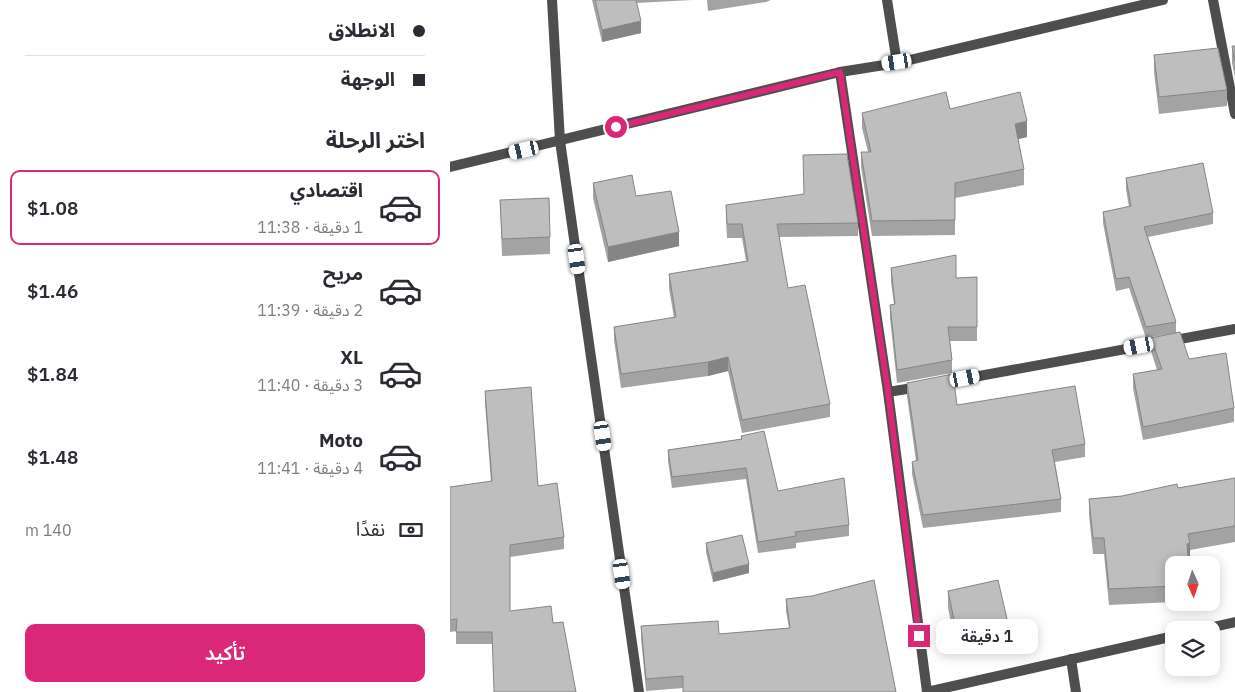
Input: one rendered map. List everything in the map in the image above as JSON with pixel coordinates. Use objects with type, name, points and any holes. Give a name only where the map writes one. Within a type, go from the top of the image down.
[{"type":"street","points":[[552,0],[560,141],[639,692]]},
{"type":"street","points":[[887,0],[897,62]]},
{"type":"street","points":[[450,167],[840,72],[897,62],[1163,0]]},
{"type":"street","points":[[1213,0],[1235,114]]},
{"type":"street","points":[[840,72],[888,392],[927,692],[1165,638]]},
{"type":"street","points":[[888,392],[1235,328]]},
{"type":"street","points":[[1220,625],[1235,622]]},
{"type":"street","points":[[1071,659],[1076,692]]},
{"type":"building","points":[[595,0],[636,0],[641,21],[602,30]]},
{"type":"building","points":[[1232,46],[1235,46],[1235,61]]},
{"type":"building","points":[[1218,48],[1227,90],[1159,97],[1154,55]]},
{"type":"building","points":[[946,92],[950,109],[1020,92],[1027,121],[1015,124],[1024,169],[955,183],[955,220],[872,221],[861,152],[871,152],[862,113]]},
{"type":"building","points":[[847,154],[858,223],[777,224],[788,288],[805,285],[830,404],[742,420],[728,357],[708,362],[621,374],[614,327],[676,317],[669,274],[748,261],[742,224],[727,224],[726,205],[804,194],[803,155]]},
{"type":"building","points":[[1203,163],[1213,213],[1144,227],[1176,322],[1146,327],[1129,277],[1116,279],[1103,212],[1131,206],[1126,178]]},
{"type":"building","points":[[632,175],[636,196],[671,191],[679,232],[608,247],[593,183]]},
{"type":"building","points":[[549,198],[550,237],[502,239],[500,200]]},
{"type":"building","points":[[956,255],[956,278],[977,277],[977,327],[948,327],[952,360],[897,370],[890,305],[895,304],[891,268]]},
{"type":"building","points":[[1180,332],[1189,359],[1226,353],[1234,408],[1143,427],[1133,374],[1162,369],[1151,338]]},
{"type":"building","points":[[953,374],[957,405],[1075,386],[1085,444],[1052,450],[1061,499],[923,515],[912,462],[918,460],[907,383]]},
{"type":"building","points":[[531,387],[538,486],[557,483],[564,537],[510,545],[510,611],[551,606],[553,623],[563,622],[576,692],[494,692],[492,632],[456,632],[457,619],[450,620],[450,487],[492,481],[485,391]]},
{"type":"building","points":[[764,431],[778,491],[844,478],[849,525],[795,532],[796,536],[758,542],[746,468],[672,477],[668,450],[742,439],[741,436]]},
{"type":"building","points":[[1235,478],[1235,526],[1188,534],[1190,543],[1187,544],[1188,556],[1165,556],[1165,586],[1109,589],[1104,538],[1093,538],[1089,499],[1122,496],[1177,484],[1178,488]]},
{"type":"building","points":[[742,535],[749,564],[713,573],[706,543]]},
{"type":"building","points":[[874,580],[896,692],[683,692],[683,676],[646,679],[641,626],[718,621],[719,634],[790,628],[786,599],[812,596]]},
{"type":"building","points":[[998,580],[1008,623],[957,634],[948,591]]},
{"type":"route","points":[[616,127],[840,72],[888,392],[919,636]]}]
